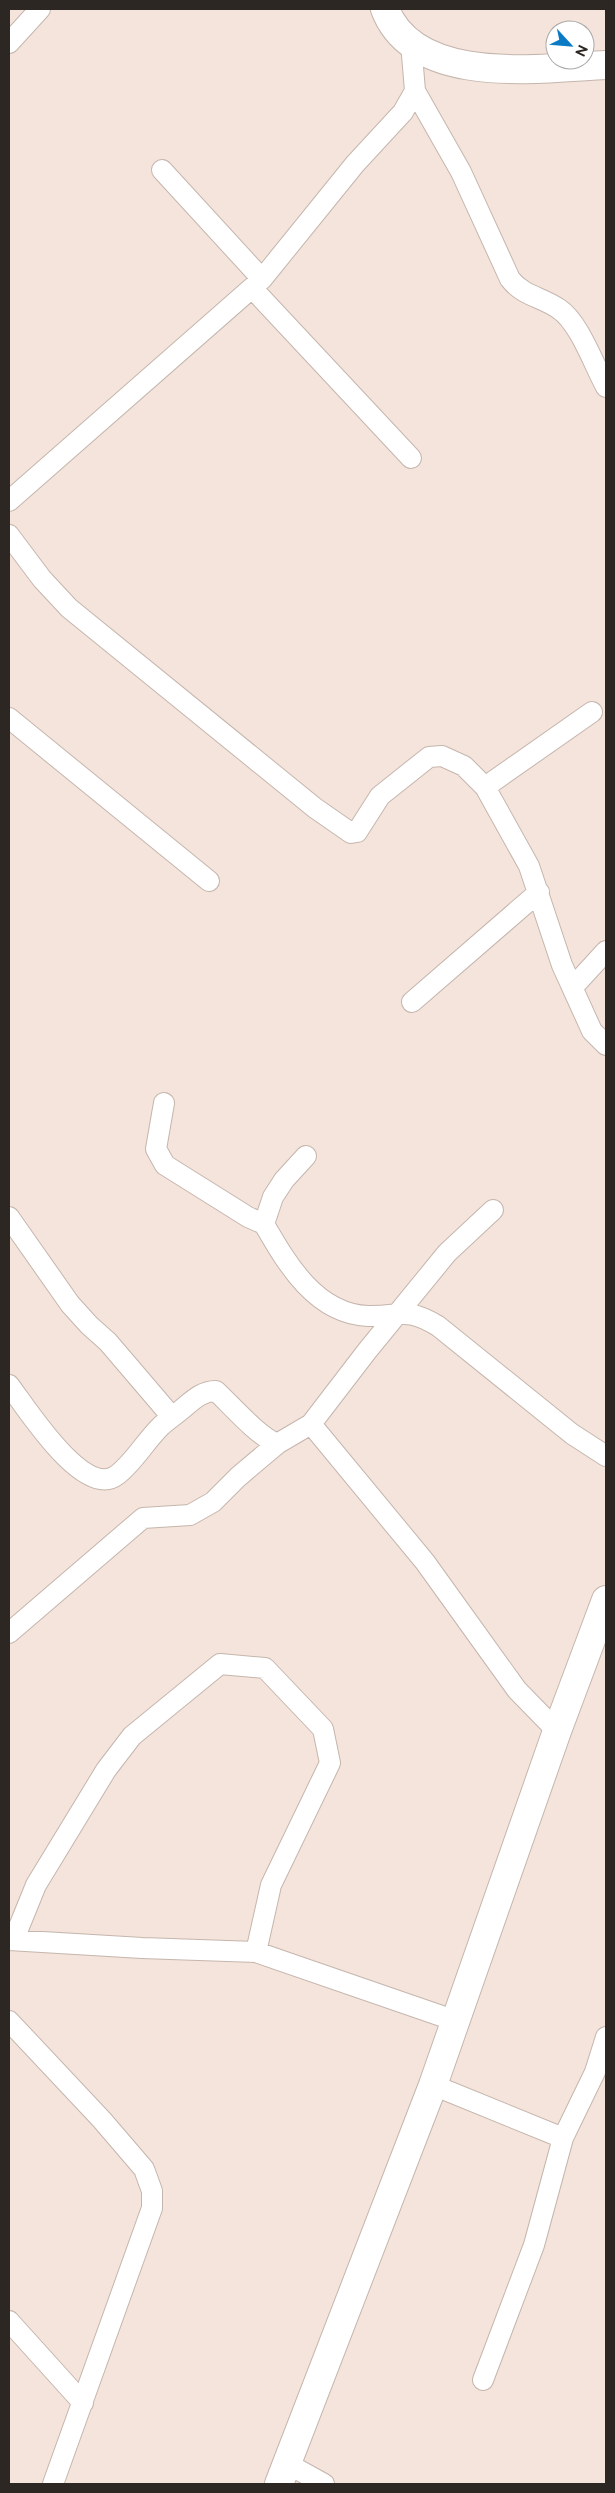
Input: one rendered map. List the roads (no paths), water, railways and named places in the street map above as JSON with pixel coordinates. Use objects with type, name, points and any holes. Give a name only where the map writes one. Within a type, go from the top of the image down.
[{"type":"street","points":[[9,43],[40,9]]},
{"type":"street","points":[[385,9],[394,26],[410,43],[446,60],[509,70],[606,65]]},
{"type":"street","points":[[410,43],[415,92],[461,172],[510,279],[523,292],[558,308],[568,317],[580,334],[606,388]]},
{"type":"street","points":[[9,501],[258,284],[355,164],[403,112],[415,92]]},
{"type":"street","points":[[162,170],[258,284],[411,458]]},
{"type":"street","points":[[9,534],[42,579],[69,608],[314,808],[351,833],[357,832],[362,826],[371,808],[380,796],[429,757],[442,756],[454,760],[485,787],[528,866],[539,892],[562,965],[592,1032],[606,1045]]},
{"type":"street","points":[[485,787],[592,712]]},
{"type":"street","points":[[9,718],[209,881]]},
{"type":"street","points":[[412,1002],[539,892]]},
{"type":"street","points":[[573,988],[606,951]]},
{"type":"street","points":[[164,1102],[156,1149],[165,1165],[248,1217],[264,1224],[288,1264],[321,1300],[337,1309],[368,1316],[397,1313],[420,1315],[438,1326],[572,1434],[606,1456]]},
{"type":"street","points":[[264,1224],[273,1197],[284,1180],[306,1156]]},
{"type":"street","points":[[9,1633],[143,1518],[190,1514],[213,1502],[238,1477],[277,1444],[311,1424],[397,1313],[447,1253],[493,1210]]},
{"type":"street","points":[[9,1216],[70,1304],[108,1342],[172,1417]]},
{"type":"street","points":[[9,1385],[71,1463],[85,1475],[103,1481],[116,1476],[161,1426],[205,1391],[216,1391],[248,1420],[264,1438],[277,1444]]},
{"type":"street","points":[[311,1424],[425,1562],[517,1690],[556,1731]]},
{"type":"street","points":[[324,2484],[282,2474],[433,2085],[556,1731],[606,1600]]},
{"type":"street","points":[[256,1952],[272,1885],[330,1763],[323,1729],[265,1668],[220,1664],[132,1736],[106,1770],[36,1886],[11,1940],[256,1952],[456,2021]]},
{"type":"street","points":[[9,2021],[102,2120],[144,2169],[152,2191],[152,2208],[53,2484]]},
{"type":"street","points":[[484,2380],[534,2245],[563,2138],[595,2072],[606,2037]]},
{"type":"street","points":[[433,2085],[563,2138]]},
{"type":"street","points":[[9,2321],[83,2404]]}]
